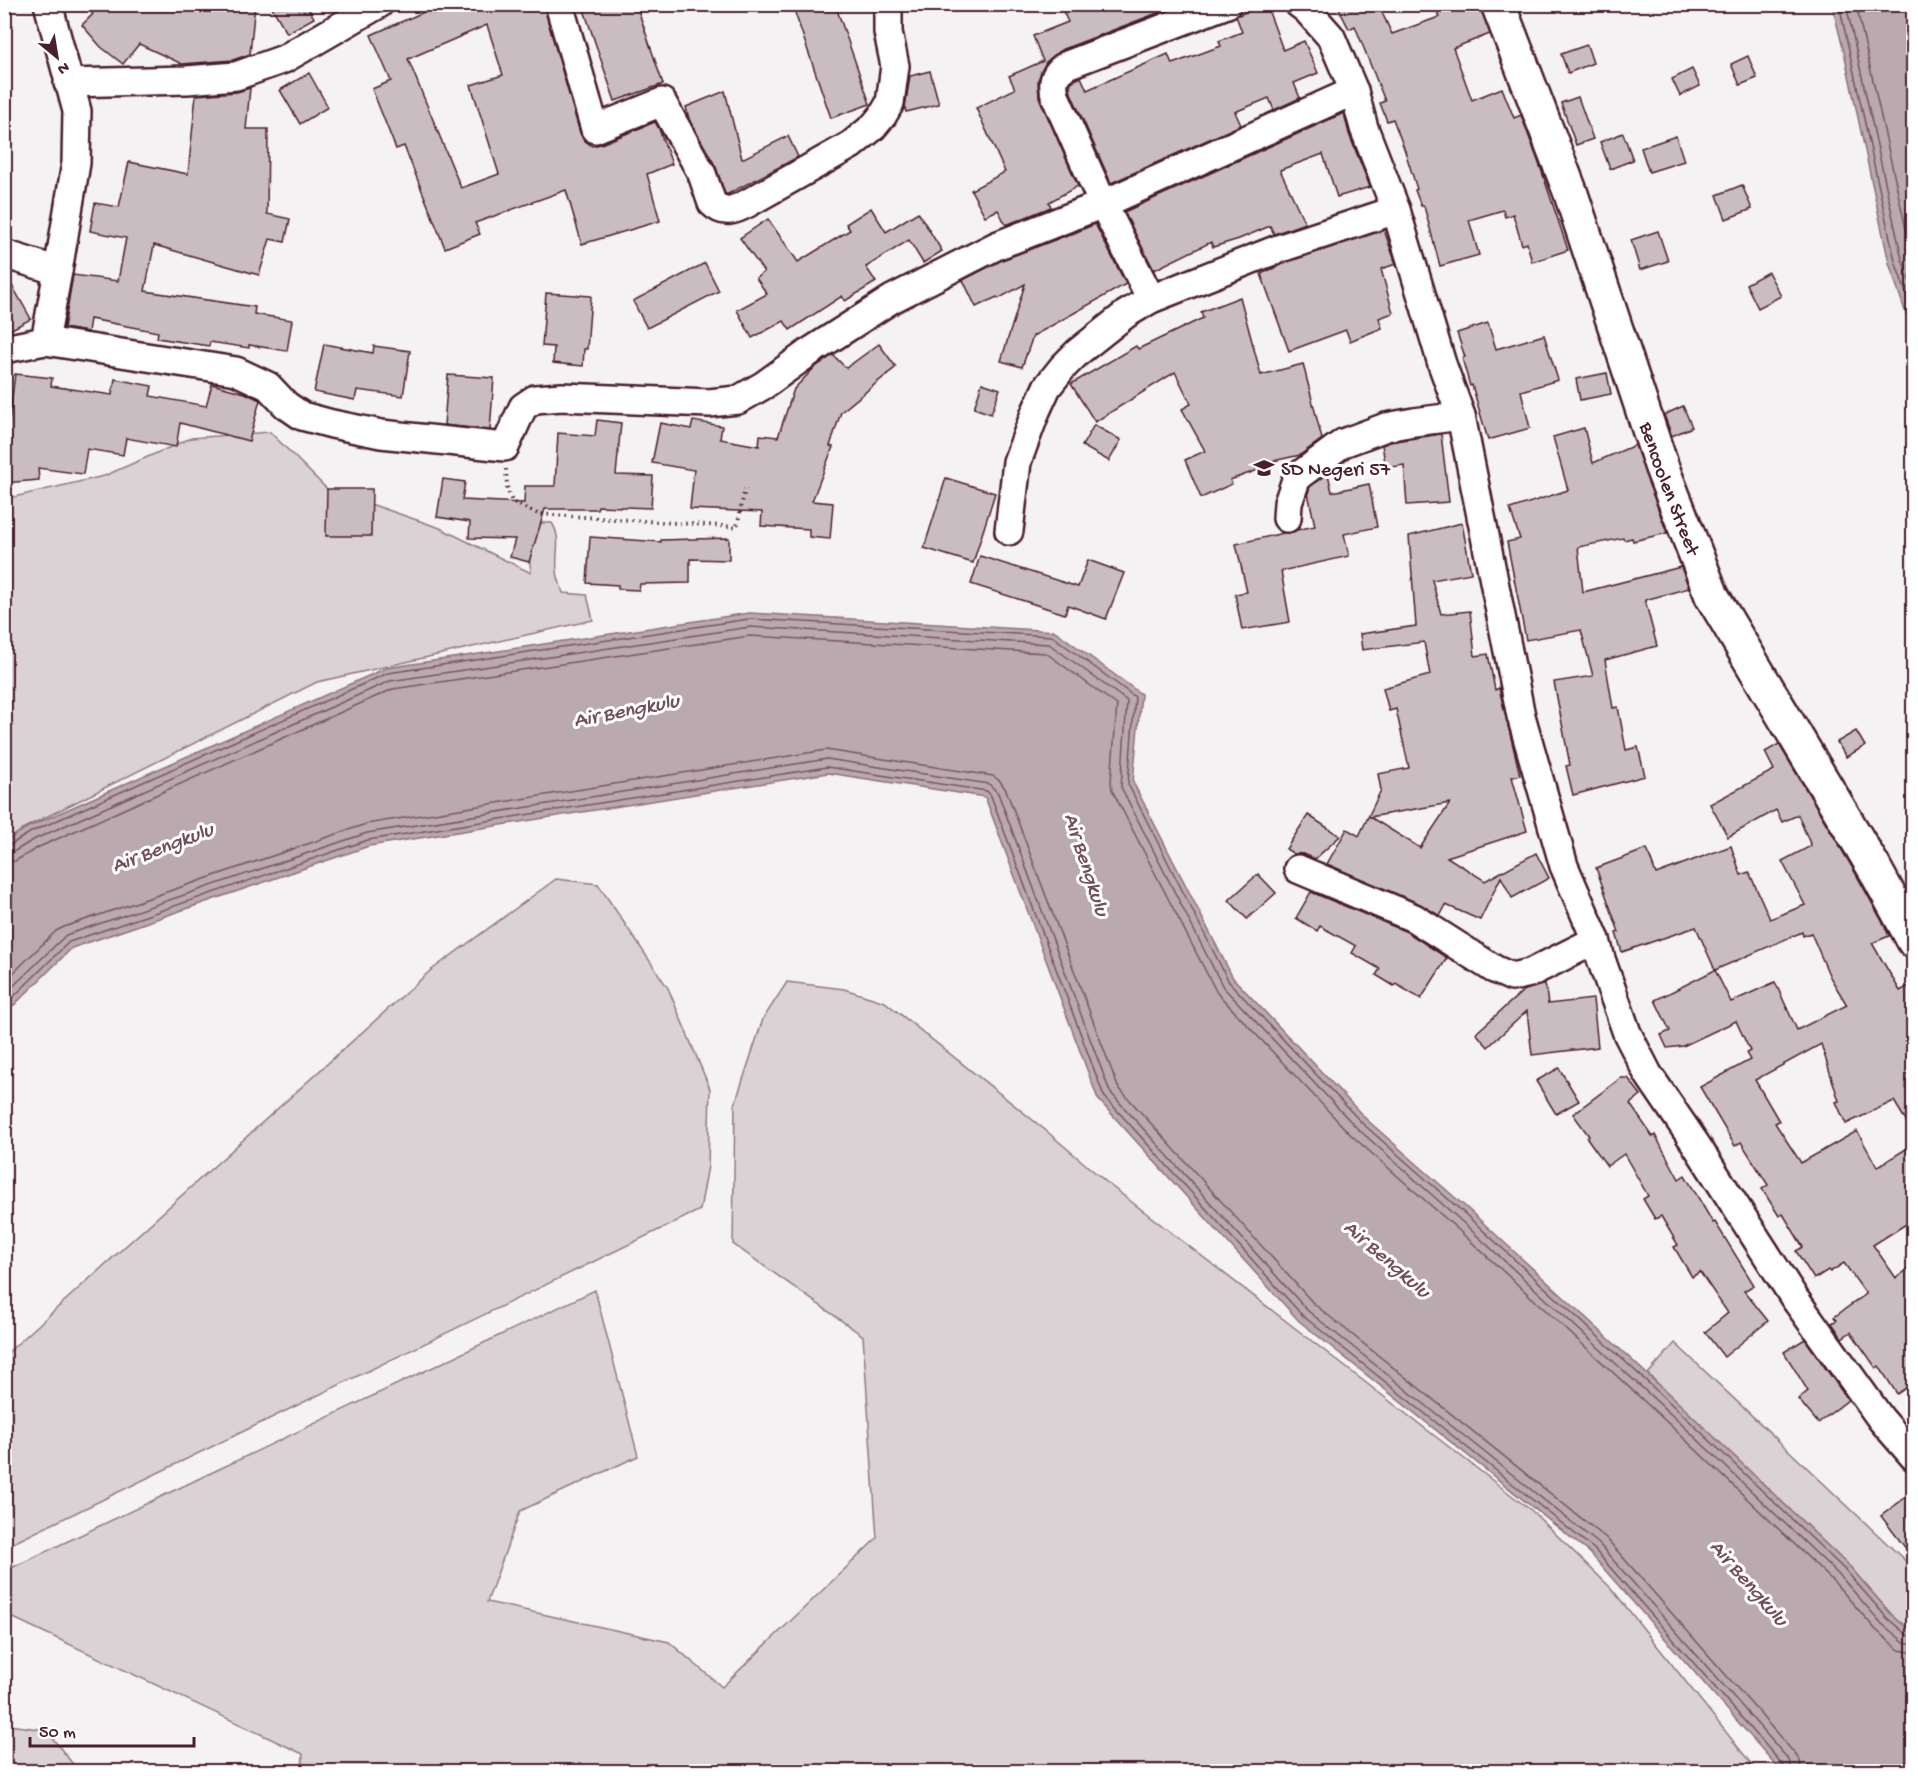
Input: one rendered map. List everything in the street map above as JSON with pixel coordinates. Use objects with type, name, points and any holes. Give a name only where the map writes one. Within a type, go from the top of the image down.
[{"type":"main road","name":"Bencoolen Street","points":[[1498,4],[1570,191],[1662,468],[1712,596],[1873,866],[1914,941]]},
{"type":"street","points":[[45,341],[76,163],[76,111],[48,4]]},
{"type":"street","points":[[68,83],[187,80],[236,76],[284,59],[379,4]]},
{"type":"street","points":[[560,4],[595,129],[663,102],[702,174],[712,203],[725,211],[741,207],[851,144],[878,121],[890,103],[895,66],[888,32],[888,4]]},
{"type":"street","points":[[1150,299],[1102,204],[1056,98],[1053,84],[1055,77],[1067,65],[1227,4]]},
{"type":"street","points":[[1299,4],[1331,37],[1354,91],[1364,128],[1395,210],[1442,364],[1461,416],[1521,716],[1564,866],[1596,940],[1626,1033],[1648,1074],[1795,1299],[1881,1419],[1914,1457]]},
{"type":"street","points":[[4,349],[45,341],[236,371],[268,386],[286,405],[302,416],[381,434],[505,447],[523,407],[536,399],[562,397],[709,403],[738,400],[892,299],[996,246],[1102,204],[1354,91]]},
{"type":"street","points":[[1009,531],[1017,462],[1036,411],[1047,387],[1078,352],[1126,314],[1150,299],[1278,249],[1395,210]]},
{"type":"street","points":[[4,254],[58,272]]},
{"type":"street","points":[[1287,518],[1288,503],[1297,477],[1343,443],[1386,428],[1461,416]]},
{"type":"street","points":[[1298,868],[1414,918],[1494,969],[1512,977],[1530,973],[1596,940]]},
{"type":"path","points":[[505,447],[507,487],[512,502],[538,514],[738,527],[745,489]]},
{"type":"shaded area","points":[[270,432],[327,489],[440,528],[531,573],[528,544],[539,523],[552,523],[557,534],[557,573],[563,593],[587,595],[593,620],[317,682],[24,828],[5,845],[5,499],[104,476],[191,438]]},
{"type":"shaded area","points":[[556,879],[598,884],[668,988],[710,1089],[708,1166],[700,1210],[5,1547],[5,1355],[430,971]]},
{"type":"shaded area","points":[[787,982],[844,989],[885,1002],[1044,1129],[1111,1186],[1532,1511],[1611,1588],[1757,1771],[302,1771],[303,1754],[5,1614],[5,1571],[595,1290],[638,1456],[520,1511],[487,1602],[669,1642],[722,1687],[877,1538],[863,1336],[733,1244],[735,1104],[763,1019]]},
{"type":"shaded area","points":[[1675,1343],[1913,1568],[1913,1633],[1891,1614],[1851,1568],[1648,1374]]},
{"type":"shaded area","points":[[9,1725],[46,1730],[76,1768],[87,1771],[5,1771],[5,1734]]},
{"type":"water","points":[[1832,5],[1913,5],[1913,335],[1889,263]]},
{"type":"water","name":"Air Bengkulu","points":[[749,613],[1055,631],[1141,694],[1133,782],[1233,978],[1366,1119],[1468,1209],[1685,1409],[1851,1568],[1891,1614],[1913,1633],[1913,1771],[1781,1771],[1590,1553],[1299,1321],[1098,1099],[985,797],[828,773],[369,846],[72,948],[5,1014],[5,841],[28,827],[386,668]]},
{"type":"building","points":[[82,4],[255,4],[250,54],[233,60],[182,64],[139,44],[123,64],[101,47],[82,25],[93,14]]},
{"type":"building","points":[[270,4],[306,4],[314,18],[287,33]]},
{"type":"building","points":[[442,4],[543,4],[580,133],[584,140],[592,146],[601,144],[655,122],[659,129],[672,164],[647,174],[660,221],[582,244],[566,190],[475,223],[480,234],[445,248],[404,146],[396,149],[372,89],[391,81],[371,35]],"holes":[[[487,25],[503,75],[471,85],[499,174],[461,188],[408,59]]]},
{"type":"building","points":[[582,4],[636,4],[663,84],[615,101]]},
{"type":"building","points":[[792,4],[835,4],[870,104],[831,118]]},
{"type":"building","points":[[1073,4],[1181,4],[1061,50],[1046,62],[1038,80],[1039,97],[1078,186],[1049,202],[1051,207],[1006,225],[998,210],[985,216],[971,190],[1005,172],[976,108],[1015,89],[1009,76],[1043,61],[1033,36],[1068,22],[1062,9]]},
{"type":"building","points":[[1266,4],[1283,50],[1304,41],[1318,73],[1294,83],[1300,98],[1274,110],[1269,98],[1235,112],[1241,125],[1111,183],[1071,93],[1071,82],[1081,77],[1087,90],[1168,54],[1172,64],[1221,46],[1219,41],[1242,32],[1236,16]]},
{"type":"building","points":[[1349,4],[1378,4],[1392,34],[1439,17],[1434,4],[1479,4],[1490,34],[1453,48],[1472,100],[1502,88],[1514,118],[1521,115],[1568,250],[1532,262],[1527,243],[1522,245],[1513,214],[1505,217],[1503,210],[1469,220],[1479,255],[1440,266],[1424,206],[1421,206],[1415,190],[1417,189],[1393,119],[1387,121],[1380,103],[1385,101],[1355,26],[1349,29],[1339,9]]},
{"type":"building","points":[[1587,45],[1593,63],[1568,73],[1561,54]]},
{"type":"building","points":[[1748,56],[1757,78],[1740,85],[1731,64]]},
{"type":"building","points":[[1692,69],[1700,86],[1680,96],[1672,79]]},
{"type":"building","points":[[930,71],[939,104],[906,112],[910,76]]},
{"type":"building","points":[[309,73],[328,107],[300,124],[280,90]]},
{"type":"building","points":[[250,88],[246,129],[268,129],[267,214],[290,219],[285,242],[270,239],[259,275],[154,245],[145,291],[255,307],[254,314],[292,320],[287,351],[210,342],[209,346],[157,338],[158,332],[90,319],[88,332],[64,328],[73,275],[118,281],[126,238],[90,231],[95,203],[119,207],[129,162],[188,174],[196,95],[237,92]]},
{"type":"building","points":[[725,91],[742,159],[788,136],[798,157],[728,194],[725,194],[716,167],[689,119],[686,107]]},
{"type":"building","points":[[1578,97],[1593,139],[1576,145],[1561,103]]},
{"type":"building","points":[[1344,113],[1349,134],[1370,187],[1337,197],[1323,154],[1280,170],[1305,223],[1274,234],[1270,226],[1213,247],[1211,242],[1154,270],[1124,212]]},
{"type":"building","points":[[1623,133],[1633,160],[1610,169],[1600,142]]},
{"type":"building","points":[[1676,136],[1684,161],[1649,172],[1641,148]]},
{"type":"building","points":[[1742,185],[1752,209],[1726,219],[1717,195]]},
{"type":"building","points":[[871,208],[886,232],[918,212],[942,251],[923,263],[909,240],[866,267],[876,282],[845,301],[842,296],[790,330],[784,321],[752,338],[737,310],[767,294],[756,278],[764,272],[740,238],[768,219],[798,262],[850,230],[846,224]]},
{"type":"building","points":[[1095,224],[1126,284],[1033,336],[1022,367],[1001,361],[1025,284],[998,299],[997,297],[976,307],[963,280],[1002,260]]},
{"type":"building","points":[[1384,230],[1396,264],[1381,269],[1393,313],[1379,318],[1382,328],[1350,341],[1346,330],[1289,351],[1261,274],[1287,262]]},
{"type":"building","points":[[1658,231],[1668,261],[1640,270],[1631,240]]},
{"type":"building","points":[[705,263],[719,291],[647,328],[633,301]]},
{"type":"building","points":[[4,271],[31,319],[4,333]]},
{"type":"building","points":[[1768,272],[1781,296],[1758,308],[1746,284]]},
{"type":"building","points":[[546,293],[591,296],[587,349],[584,349],[583,366],[553,363],[554,347],[542,346]]},
{"type":"building","points":[[1240,297],[1261,375],[1303,364],[1322,439],[1300,455],[1260,464],[1261,469],[1230,480],[1232,484],[1201,498],[1185,460],[1205,451],[1182,409],[1191,404],[1175,372],[1095,422],[1071,384],[1136,346],[1138,349],[1203,318],[1201,312]]},
{"type":"building","points":[[1488,323],[1496,349],[1544,335],[1558,380],[1521,391],[1530,428],[1488,440],[1472,385],[1470,386],[1462,358],[1465,357],[1457,333]]},
{"type":"building","points":[[324,344],[373,353],[374,346],[410,351],[403,396],[357,390],[355,400],[314,392]]},
{"type":"building","points":[[879,344],[896,367],[841,412],[830,446],[833,447],[812,501],[833,503],[830,539],[809,537],[809,529],[761,526],[762,512],[690,509],[694,470],[652,463],[660,423],[691,429],[693,421],[722,426],[720,439],[759,446],[760,435],[778,437],[794,389],[814,368],[833,355],[846,368]]},
{"type":"building","points":[[1607,373],[1611,394],[1580,400],[1576,379]]},
{"type":"building","points":[[15,374],[52,378],[51,386],[112,395],[115,379],[152,386],[150,396],[206,406],[212,384],[245,393],[260,400],[249,441],[180,423],[176,447],[126,438],[123,455],[87,449],[83,474],[38,468],[39,480],[4,483],[4,460]]},
{"type":"building","points":[[448,375],[494,378],[490,430],[444,425]]},
{"type":"building","points":[[982,383],[1000,389],[991,414],[974,408]]},
{"type":"building","points":[[1683,406],[1692,427],[1672,436],[1664,415]]},
{"type":"building","points":[[597,420],[621,423],[616,475],[653,476],[651,508],[598,506],[597,509],[545,509],[529,562],[510,557],[515,539],[469,538],[470,522],[437,517],[443,479],[465,482],[462,500],[524,503],[525,486],[555,486],[558,433],[595,436]]},
{"type":"building","points":[[1094,425],[1121,440],[1109,461],[1082,446]]},
{"type":"building","points":[[1584,428],[1593,463],[1635,445],[1667,533],[1633,541],[1632,538],[1624,540],[1623,538],[1578,547],[1583,592],[1681,567],[1689,588],[1645,600],[1657,646],[1605,660],[1613,708],[1618,707],[1626,750],[1638,747],[1645,776],[1573,795],[1566,766],[1570,765],[1554,682],[1593,676],[1581,630],[1526,640],[1507,542],[1520,539],[1510,509],[1568,490],[1553,437]]},
{"type":"building","points":[[1441,434],[1449,502],[1407,505],[1404,465],[1386,468],[1382,445]]},
{"type":"building","points":[[1328,474],[1332,492],[1369,484],[1377,527],[1344,534],[1349,556],[1281,571],[1290,622],[1242,630],[1235,594],[1247,592],[1236,544],[1315,526],[1308,493],[1310,487]]},
{"type":"building","points":[[946,478],[995,493],[973,563],[924,548]]},
{"type":"building","points":[[327,489],[372,489],[371,536],[326,536]]},
{"type":"building","points":[[1462,523],[1471,573],[1432,580],[1441,614],[1470,611],[1475,656],[1488,654],[1495,690],[1499,688],[1520,775],[1512,777],[1527,831],[1447,857],[1485,881],[1536,853],[1549,878],[1512,898],[1501,877],[1480,920],[1446,905],[1440,916],[1420,904],[1327,864],[1347,829],[1359,836],[1381,790],[1378,774],[1409,768],[1396,709],[1389,711],[1383,688],[1430,675],[1424,642],[1362,650],[1360,634],[1416,626],[1409,536]],"holes":[[[1450,803],[1420,848],[1370,817]]]},
{"type":"building","points":[[590,537],[661,542],[661,540],[729,538],[729,560],[690,559],[690,583],[640,584],[639,590],[618,589],[618,585],[587,583]]},
{"type":"building","points":[[980,556],[1078,587],[1088,560],[1124,573],[1106,619],[1068,605],[1065,614],[971,584]]},
{"type":"building","points":[[1856,731],[1865,746],[1846,757],[1837,742]]},
{"type":"building","points":[[1779,744],[1883,923],[1889,936],[1872,943],[1900,991],[1914,983],[1914,1134],[1894,1101],[1846,1124],[1836,1102],[1839,1101],[1821,1044],[1755,1080],[1779,1121],[1775,1123],[1801,1163],[1857,1131],[1877,1167],[1914,1144],[1914,1219],[1873,1245],[1896,1278],[1914,1265],[1914,1382],[1897,1394],[1879,1366],[1876,1368],[1851,1332],[1842,1338],[1832,1323],[1837,1320],[1834,1317],[1866,1294],[1844,1263],[1814,1279],[1796,1251],[1803,1247],[1783,1214],[1779,1216],[1762,1189],[1768,1185],[1741,1142],[1735,1146],[1700,1087],[1750,1060],[1746,1053],[1750,1051],[1736,1021],[1683,1046],[1667,1048],[1661,1035],[1670,1031],[1655,1000],[1715,970],[1696,927],[1622,952],[1616,933],[1619,932],[1596,868],[1647,849],[1656,874],[1731,846],[1741,875],[1749,872],[1770,919],[1805,905],[1782,861],[1811,846],[1798,815],[1782,822],[1776,810],[1728,837],[1710,804],[1774,770],[1765,752]],"holes":[[[1802,932],[1803,936],[1811,933],[1830,977],[1847,1005],[1797,1030],[1775,982],[1731,1002],[1715,970]]]},
{"type":"building","points":[[1308,815],[1340,836],[1315,859],[1304,854],[1294,854],[1286,849]]},
{"type":"building","points":[[1258,874],[1276,893],[1247,919],[1229,900]]},
{"type":"building","points":[[1311,892],[1407,932],[1447,958],[1421,999],[1376,975],[1380,969],[1352,953],[1356,946],[1320,926],[1317,931],[1296,918]]},
{"type":"building","points":[[1545,983],[1548,1004],[1593,999],[1598,1047],[1532,1055],[1527,1011],[1488,1047],[1476,1033],[1523,991]]},
{"type":"building","points":[[1559,1068],[1579,1101],[1556,1114],[1536,1081]]},
{"type":"building","points":[[1621,1078],[1628,1078],[1641,1095],[1630,1104],[1653,1137],[1655,1135],[1679,1179],[1685,1175],[1713,1223],[1715,1222],[1754,1285],[1744,1291],[1768,1321],[1724,1357],[1705,1332],[1728,1313],[1700,1272],[1692,1277],[1674,1247],[1678,1245],[1661,1216],[1655,1219],[1643,1199],[1648,1196],[1624,1154],[1607,1166],[1573,1114]]},
{"type":"building","points":[[1805,1339],[1848,1400],[1818,1423],[1798,1399],[1808,1391],[1784,1352]]},
{"type":"building","points":[[1914,1491],[1914,1559],[1881,1516]]},
{"type":"place","name":"SD Negeri 57","points":[[1264,468]]}]
